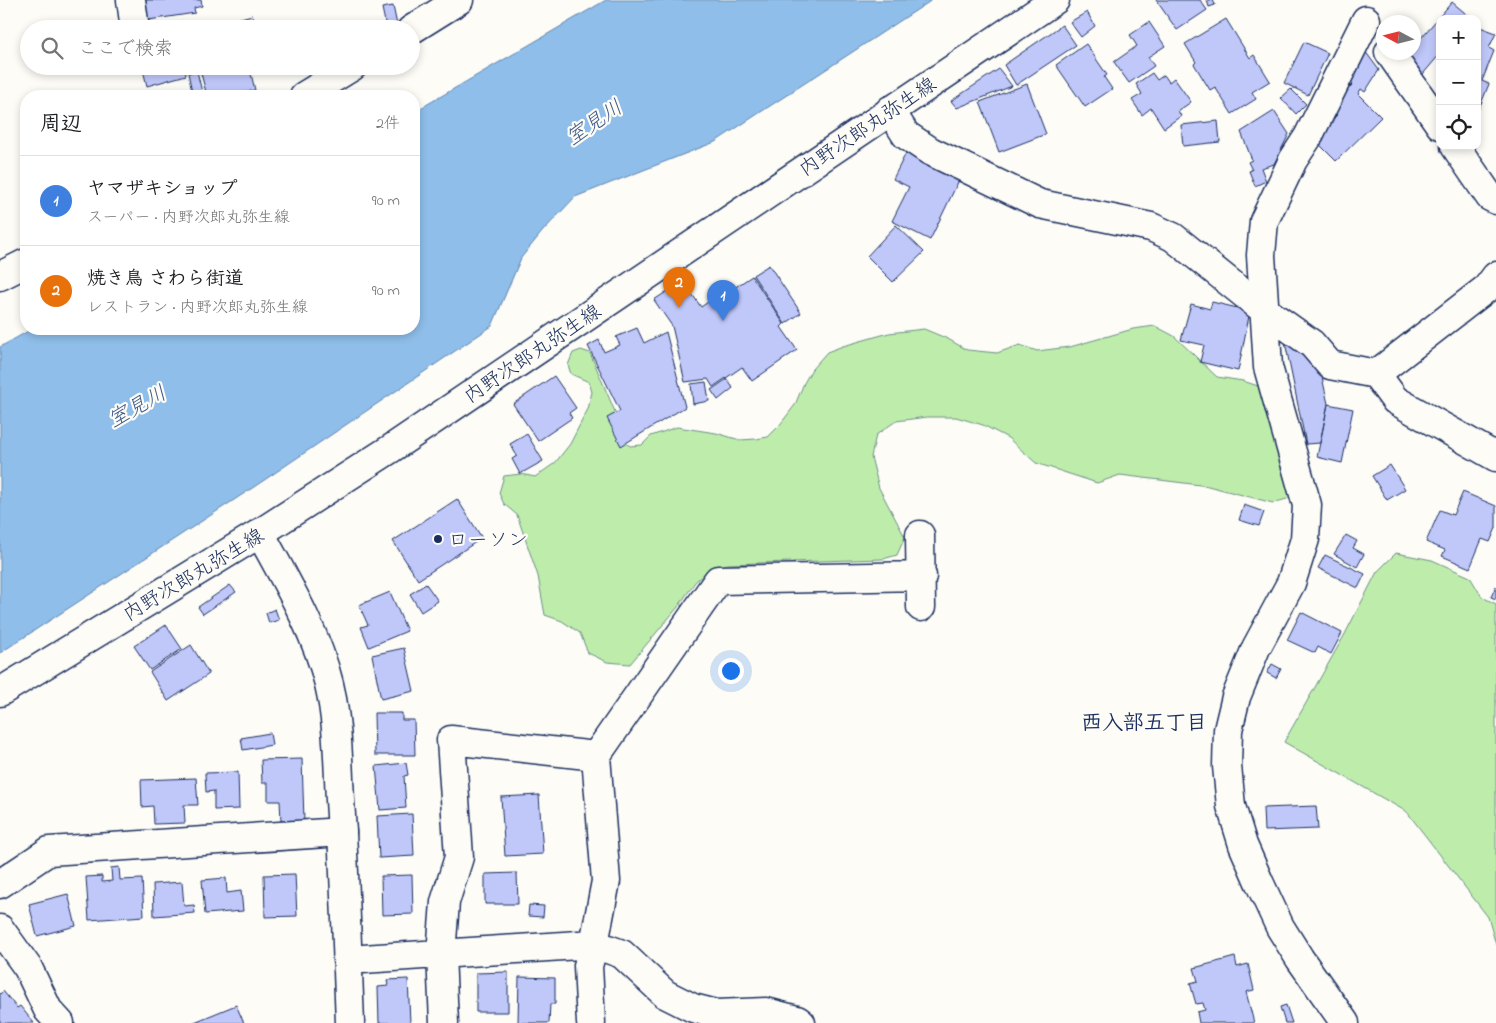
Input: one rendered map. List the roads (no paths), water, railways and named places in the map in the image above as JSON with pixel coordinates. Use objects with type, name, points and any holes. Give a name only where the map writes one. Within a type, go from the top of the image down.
[{"type":"street","points":[[130,0],[133,20]]},
{"type":"street","points":[[419,15],[459,0]]},
{"type":"street","name":"内野次郎丸弥生線","points":[[0,692],[260,533],[392,448],[1055,0]]},
{"type":"street","points":[[1362,10],[1376,32]]},
{"type":"street","points":[[1345,1023],[1280,927],[1243,845],[1231,806],[1227,766],[1228,730],[1236,697],[1256,648],[1291,583],[1305,539],[1307,505],[1268,367],[1261,255],[1264,221],[1293,160],[1308,137],[1362,10]]},
{"type":"street","points":[[1395,60],[1436,119]]},
{"type":"street","points":[[314,90],[338,75]]},
{"type":"street","points":[[890,110],[906,135],[930,151],[1040,204],[1151,227],[1173,237],[1264,310],[1312,344],[1330,365],[1376,374],[1395,400],[1496,457]]},
{"type":"street","points":[[1458,150],[1490,197],[1496,200]]},
{"type":"street","points":[[0,276],[20,266]]},
{"type":"street","points":[[1376,374],[1487,288],[1496,276]]},
{"type":"street","points":[[260,533],[316,642],[329,684],[336,730],[350,1023]]},
{"type":"street","points":[[920,535],[921,607]]},
{"type":"street","points":[[591,1023],[588,966],[606,881],[596,756],[718,580],[922,576]]},
{"type":"street","points":[[444,1023],[441,954],[445,902],[459,857],[451,740],[596,756]]},
{"type":"street","points":[[0,884],[49,851],[342,832]]},
{"type":"street","points":[[0,929],[28,968],[48,1010],[60,1023]]},
{"type":"street","points":[[347,960],[594,944],[622,954],[665,994],[693,1008],[717,1014],[766,1012],[797,1020],[801,1023]]},
{"type":"water","name":"室見川","points":[[606,0],[932,0],[715,142],[575,197],[542,232],[521,258],[492,326],[257,485],[0,653],[0,347],[21,335],[420,335],[420,108]]},
{"type":"place","name":"焼き鳥 さわら街道","points":[[679,308]]},
{"type":"place","name":"ヤマザキショップ","points":[[723,321]]},
{"type":"place","name":"ローソン","points":[[438,539]]},
{"type":"district","name":"西入部五丁目","points":[[1144,722]]}]
